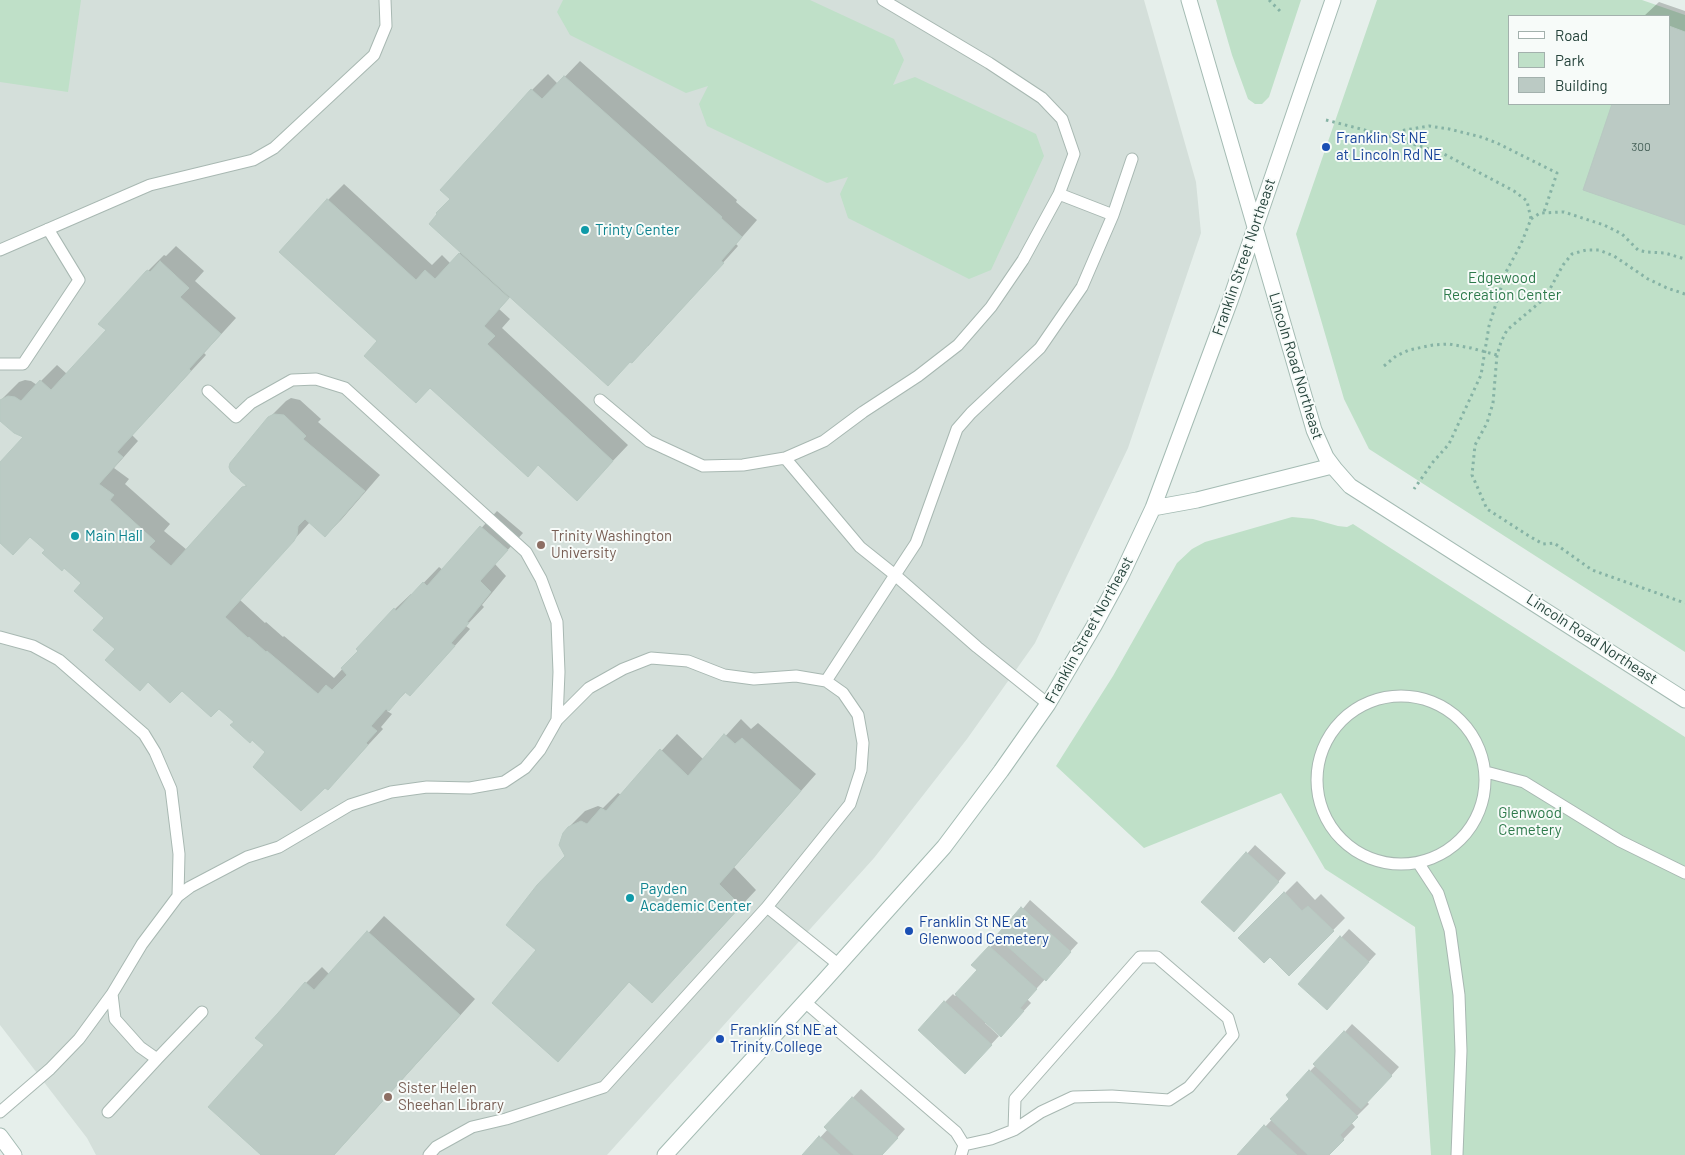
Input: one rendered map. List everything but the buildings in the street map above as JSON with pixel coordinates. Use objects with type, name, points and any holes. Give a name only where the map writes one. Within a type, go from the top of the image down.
[{"type":"street","name":"Lincoln Road Northeast","points":[[1190,0],[1314,430],[1332,466],[1350,486],[1685,700]]},
{"type":"street","name":"Franklin Street Northeast","points":[[665,1155],[944,847],[1048,704],[1094,626],[1121,576],[1153,508],[1230,301],[1333,0]]},
{"type":"street","points":[[1153,508],[1197,500],[1332,466]]},
{"type":"street","points":[[0,1136],[14,1155]]},
{"type":"lane","points":[[0,250],[150,185],[253,160],[274,148],[374,55],[386,26],[385,0]]},
{"type":"lane","points":[[600,400],[649,441],[703,466],[743,465],[784,458],[824,442],[863,412],[918,376],[958,345],[991,307],[1023,260],[1059,194],[1074,154],[1062,119],[1042,98],[989,62],[883,0]]},
{"type":"lane","points":[[826,681],[916,543],[957,429],[971,413],[1040,348],[1082,288],[1113,215],[1132,159]]},
{"type":"lane","points":[[1059,194],[1113,215]]},
{"type":"lane","points":[[0,364],[24,364],[79,280],[48,229]]},
{"type":"lane","points":[[208,391],[236,417],[252,403],[292,380],[316,379],[345,388],[526,552],[541,579],[557,622],[559,672],[557,720]]},
{"type":"lane","points":[[784,458],[860,547],[977,647],[1048,704]]},
{"type":"lane","points":[[0,637],[33,646],[59,660],[144,734],[155,752],[170,789],[179,854],[178,896]]},
{"type":"lane","points":[[0,1112],[50,1069],[79,1038],[112,994],[142,944],[178,896],[190,887],[247,857],[279,847],[350,806],[391,792],[427,787],[470,788],[504,782],[525,768],[540,750],[557,720],[589,688],[623,669],[651,658],[688,661],[724,675],[754,679],[796,676],[826,681],[843,692],[858,715],[863,743],[862,770],[850,804],[767,907],[604,1086],[506,1119],[472,1127],[436,1147],[429,1155]]},
{"type":"lane","points":[[1409,695],[1437,703],[1461,720],[1478,744],[1486,772],[1484,797],[1476,820],[1462,840],[1442,855],[1418,864],[1390,865],[1362,856],[1339,838],[1323,814],[1316,786],[1319,756],[1333,730],[1353,710],[1380,698],[1409,695]]},
{"type":"lane","points":[[1486,772],[1524,782],[1620,841],[1685,873]]},
{"type":"lane","points":[[1418,864],[1438,893],[1450,930],[1459,995],[1461,1051],[1457,1155]]},
{"type":"lane","points":[[767,907],[839,965]]},
{"type":"lane","points":[[805,1002],[956,1132],[963,1150],[1014,1130],[1041,1112],[1073,1097],[1112,1096],[1169,1100],[1189,1087],[1233,1034],[1228,1018],[1157,957],[1140,957],[1015,1099],[1014,1130]]},
{"type":"lane","points":[[112,994],[115,1019],[140,1047],[156,1059]]},
{"type":"lane","points":[[108,1112],[202,1012]]},
{"type":"path","points":[[1269,0],[1282,13]]},
{"type":"path","points":[[1326,120],[1444,154],[1514,191],[1527,201],[1531,219],[1521,244],[1506,272],[1489,326],[1481,375],[1448,444],[1414,489]]},
{"type":"path","points":[[1383,135],[1429,126],[1449,129],[1497,143],[1557,173],[1544,212]]},
{"type":"path","points":[[1531,219],[1544,212],[1564,212],[1604,225],[1622,234],[1638,250],[1665,253],[1685,259]]},
{"type":"path","points":[[1685,294],[1648,279],[1614,256],[1599,250],[1586,250],[1572,254],[1545,298],[1507,330],[1501,342],[1497,355],[1493,403],[1475,445],[1472,475],[1487,509],[1543,544],[1554,543],[1592,570],[1685,603]]},
{"type":"path","points":[[1384,366],[1396,356],[1409,350],[1433,344],[1449,344],[1497,355]]},
{"type":"shaded area","name":"Trinity Washington University","points":[[0,0],[1144,0],[1196,182],[1201,233],[1128,448],[1035,643],[967,739],[874,858],[607,1155],[96,1155],[87,1138],[0,1025]]},
{"type":"green space","points":[[0,0],[81,0],[68,92],[0,82]]},
{"type":"green space","points":[[563,0],[810,0],[894,39],[904,60],[893,85],[915,77],[1036,134],[1044,156],[991,270],[969,279],[848,218],[840,194],[848,177],[827,183],[707,126],[699,104],[708,86],[686,93],[570,35],[557,12]]},
{"type":"green space","points":[[1216,0],[1301,0],[1269,97],[1262,104],[1255,104],[1248,99],[1232,55]]},
{"type":"green space","name":"Edgewood Recreation Center","points":[[1377,0],[1642,0],[1685,15],[1685,652],[1369,449],[1344,399],[1296,234]]},
{"type":"green space","name":"Glenwood Cemetery","points":[[1292,517],[1313,519],[1338,526],[1347,527],[1353,524],[1685,737],[1685,1155],[1431,1155],[1415,927],[1325,869],[1281,793],[1144,848],[1056,766],[1113,676],[1177,563],[1192,549],[1205,542]]},
{"type":"place","name":"Franklin St NE at Lincoln Rd NE","points":[[1326,147]]},
{"type":"place","name":"Trinty Center","points":[[585,230]]},
{"type":"place","name":"Main Hall","points":[[75,536]]},
{"type":"place","name":"Trinity Washington University","points":[[541,545]]},
{"type":"place","name":"Payden Academic Center","points":[[630,898]]},
{"type":"place","name":"Franklin St NE at Glenwood Cemetery","points":[[909,931]]},
{"type":"place","name":"Franklin St NE at Trinity College","points":[[720,1039]]},
{"type":"place","name":"Sister Helen Sheehan Library","points":[[388,1097]]}]
